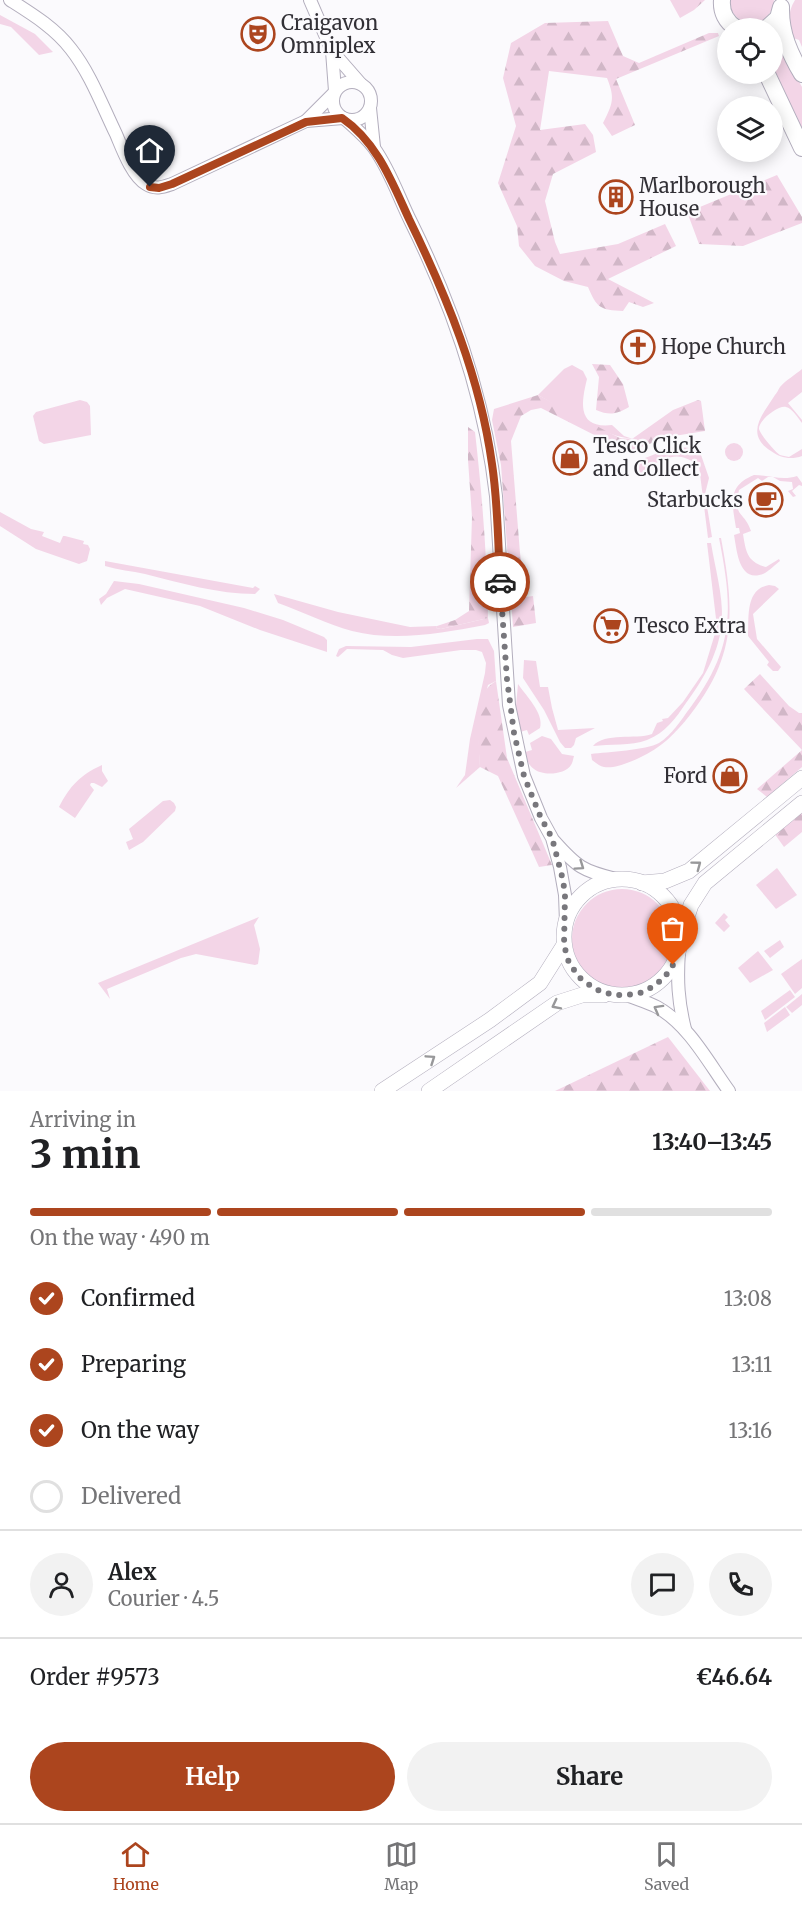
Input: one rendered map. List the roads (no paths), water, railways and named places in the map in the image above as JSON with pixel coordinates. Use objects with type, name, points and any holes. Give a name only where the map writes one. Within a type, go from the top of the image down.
[{"type":"highway","points":[[722,0],[725,18]]},
{"type":"highway","points":[[781,5],[786,44],[802,74]]},
{"type":"highway","points":[[772,84],[802,148]]},
{"type":"main road","points":[[642,883],[665,881],[689,871],[802,778]]},
{"type":"main road","points":[[429,1091],[558,1003],[582,995],[620,995],[646,990],[664,978],[673,965],[691,905],[700,889],[802,803]]},
{"type":"main road","points":[[620,995],[595,989],[580,978],[569,963],[563,930],[574,903],[584,892],[616,879],[628,879],[656,890],[669,902],[677,918],[679,944]]},
{"type":"main road","points":[[382,1091],[490,1020],[540,983],[564,945]]},
{"type":"street","points":[[10,0],[45,23],[72,50],[84,68],[130,164],[143,183],[150,187],[159,188],[172,184],[306,122],[344,118],[352,120],[366,114],[370,108]]},
{"type":"street","points":[[310,0],[332,51],[370,94],[374,148]]},
{"type":"street","points":[[332,51],[334,110],[374,148],[424,249],[450,307],[481,407],[496,496],[507,679],[514,733],[529,789],[552,838],[565,895],[566,922]]},
{"type":"street","points":[[306,122],[338,86],[345,82],[360,83]]},
{"type":"street","points":[[552,838],[578,866],[616,879]]},
{"type":"street","points":[[679,944],[678,993],[686,1030]]},
{"type":"street","points":[[620,995],[656,1006],[672,1017],[686,1030],[729,1091]]},
{"type":"place","name":"Craigavon Omniplex","points":[[258,34]]},
{"type":"place","name":"Marlborough House","points":[[616,197]]},
{"type":"place","name":"Hope Church","points":[[638,347]]},
{"type":"place","name":"Tesco Click and Collect","points":[[570,458]]},
{"type":"place","name":"Starbucks","points":[[766,500]]},
{"type":"place","name":"Tesco Extra","points":[[611,626]]},
{"type":"place","name":"Ford","points":[[730,776]]}]
